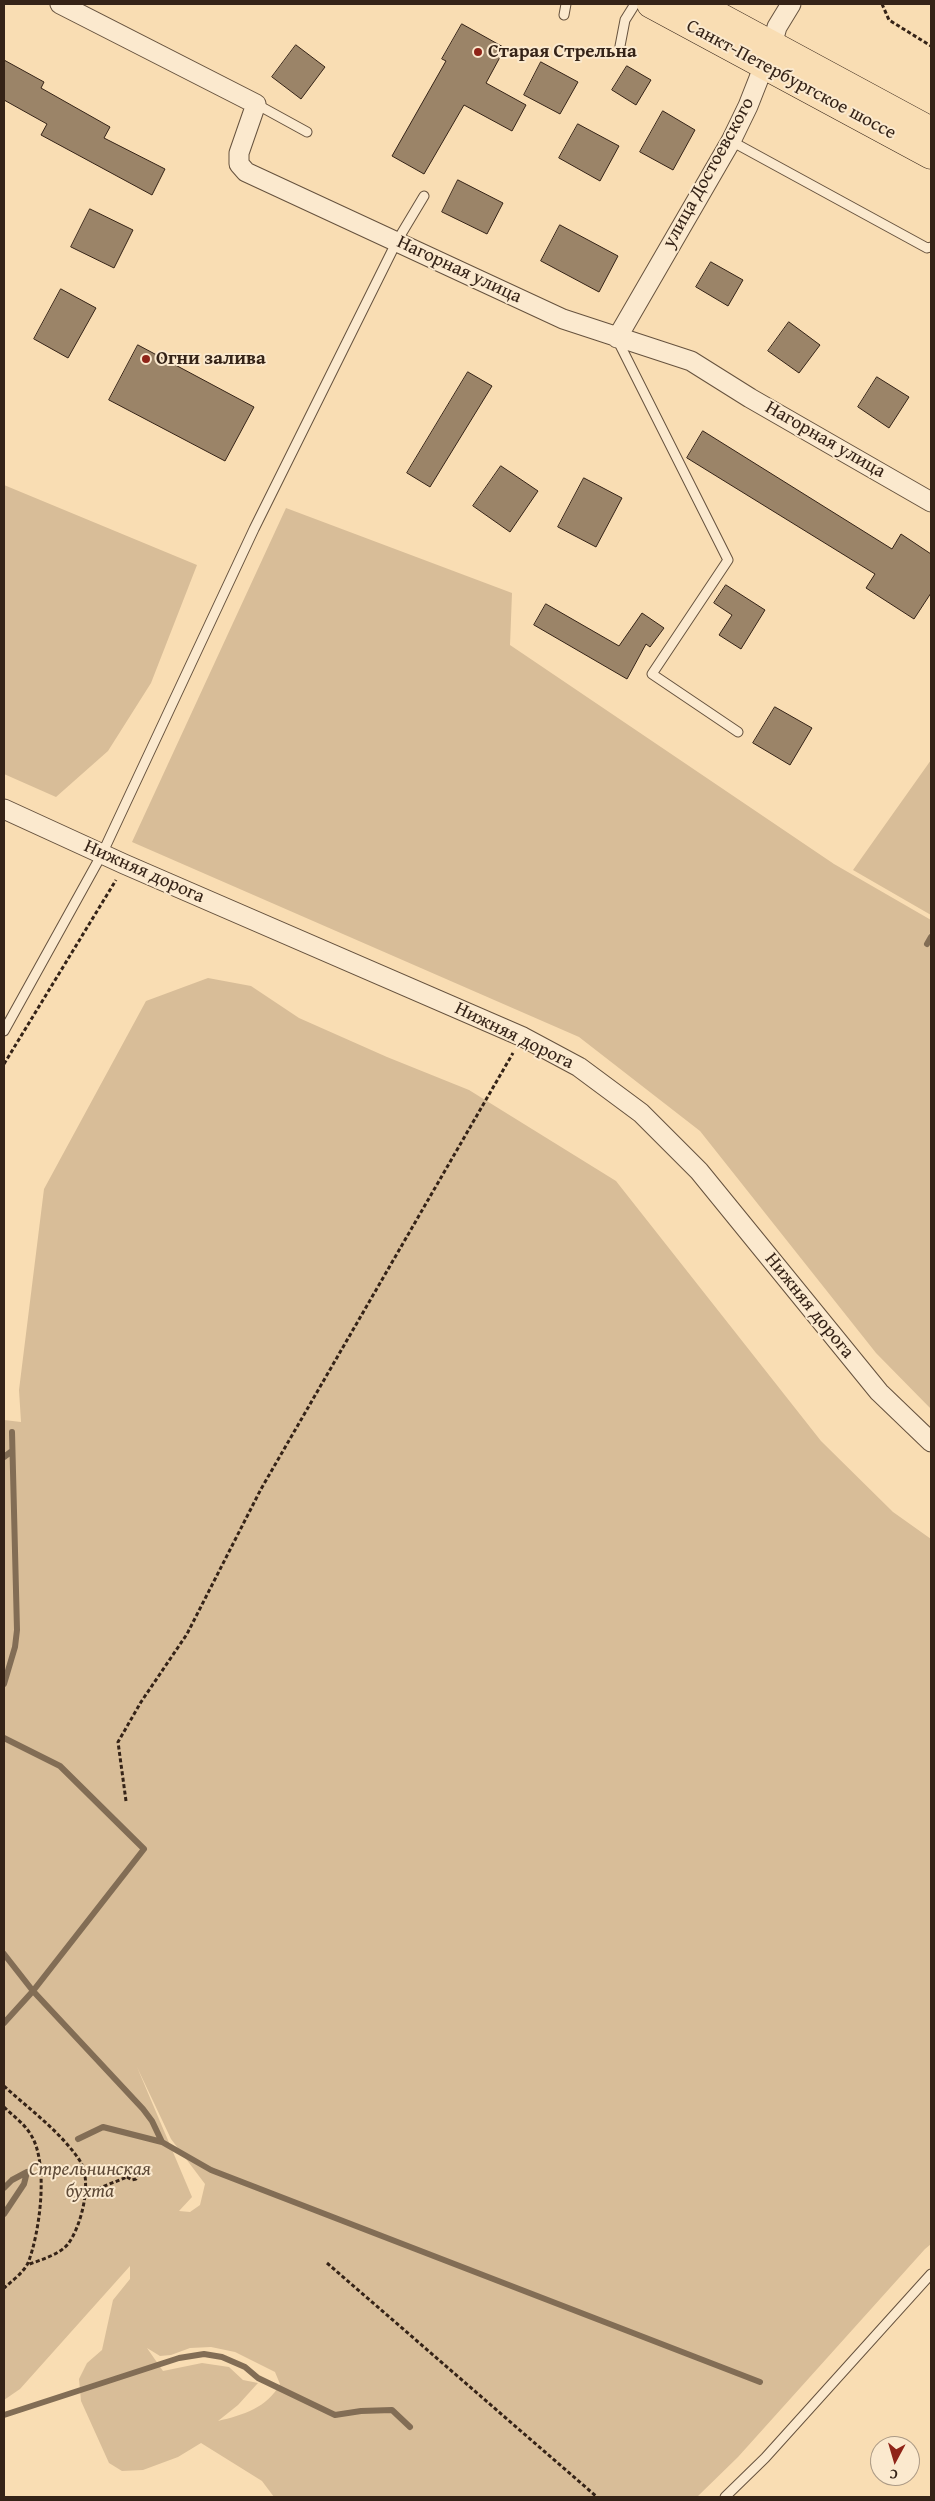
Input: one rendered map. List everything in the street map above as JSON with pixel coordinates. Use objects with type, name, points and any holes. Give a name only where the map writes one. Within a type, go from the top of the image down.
[{"type":"main road","name":"Санкт-Петербургское шоссе","points":[[651,4],[768,55],[931,131]]},
{"type":"main road","name":"Санкт-Петербургское шоссе","points":[[696,4],[768,55],[931,156]]},
{"type":"street","points":[[60,4],[256,104]]},
{"type":"street","name":"улица Достоевского","points":[[617,338],[731,141],[748,106],[768,55],[776,27],[791,4]]},
{"type":"street","name":"Нагорная улица","points":[[256,104],[239,153],[239,164],[246,172],[563,320],[691,361],[750,398],[931,502]]},
{"type":"street","name":"Нижняя дорога","points":[[4,809],[102,854],[523,1037],[578,1067],[641,1114],[699,1171],[879,1392],[931,1442]]},
{"type":"lane","points":[[564,15],[566,4]]},
{"type":"lane","points":[[620,46],[625,20],[635,4]]},
{"type":"lane","points":[[256,104],[307,132]]},
{"type":"lane","points":[[731,141],[927,248],[931,247]]},
{"type":"lane","points":[[4,1031],[102,854],[254,529],[397,241],[424,196]]},
{"type":"lane","points":[[617,338],[728,560],[652,674],[738,732]]},
{"type":"lane","points":[[726,2497],[765,2458],[931,2274]]},
{"type":"path","points":[[882,4],[889,20],[931,46]]},
{"type":"path","points":[[4,1064],[120,874]]},
{"type":"path","points":[[126,1801],[118,1742],[141,1702],[187,1634],[261,1489],[517,1046]]},
{"type":"path","points":[[4,2086],[55,2132],[81,2162],[86,2191],[79,2223],[67,2245],[51,2255],[27,2265],[4,2288]]},
{"type":"path","points":[[4,2107],[24,2125],[32,2136],[42,2173],[41,2200],[27,2265]]},
{"type":"path","points":[[86,2191],[92,2192],[128,2177]]},
{"type":"path","points":[[327,2263],[597,2497]]},
{"type":"green space","points":[[4,485],[197,565],[151,683],[108,751],[56,797],[4,774]]},
{"type":"green space","points":[[286,508],[512,593],[510,645],[834,864],[931,920],[931,1409],[876,1353],[700,1131],[579,1037],[132,842]]},
{"type":"green space","points":[[931,760],[931,915],[853,870]]},
{"type":"green space","name":"Стрельнинская бухта","points":[[208,978],[251,986],[299,1018],[387,1057],[469,1090],[616,1181],[821,1441],[893,1512],[931,1539],[931,2244],[738,2457],[697,2497],[274,2497],[262,2481],[201,2443],[178,2457],[143,2470],[122,2471],[109,2463],[81,2401],[79,2379],[87,2363],[102,2350],[113,2300],[130,2279],[130,2266],[20,2389],[4,2400],[4,1420],[21,1422],[19,1390],[44,1189],[146,1001]],"holes":[[[137,2067],[171,2139],[205,2184],[200,2205],[190,2212],[179,2211],[192,2197]],[[211,2347],[235,2352],[275,2372],[280,2384],[275,2392],[261,2405],[245,2413],[218,2421],[238,2405],[258,2383],[243,2380],[229,2367],[202,2363],[163,2371],[147,2348],[160,2356],[171,2355],[190,2348]]]},
{"type":"building","points":[[462,24],[505,48],[486,83],[526,105],[512,131],[464,105],[424,174],[392,156],[446,61],[442,59]]},
{"type":"building","points":[[296,45],[325,67],[301,99],[272,77]]},
{"type":"building","points":[[4,60],[44,82],[41,88],[110,127],[104,138],[165,169],[152,195],[41,135],[47,124],[4,100]]},
{"type":"building","points":[[541,62],[578,82],[560,114],[524,95]]},
{"type":"building","points":[[627,66],[651,80],[636,105],[612,90]]},
{"type":"building","points":[[663,111],[695,130],[673,170],[640,152]]},
{"type":"building","points":[[578,124],[619,146],[600,181],[559,158]]},
{"type":"building","points":[[458,180],[503,203],[487,234],[442,212]]},
{"type":"building","points":[[90,209],[133,230],[114,268],[71,247]]},
{"type":"building","points":[[560,225],[618,256],[599,292],[541,261]]},
{"type":"building","points":[[711,262],[743,280],[728,306],[696,287]]},
{"type":"building","points":[[61,289],[96,308],[68,358],[34,339]]},
{"type":"building","points":[[789,322],[820,345],[799,373],[768,351]]},
{"type":"building","points":[[138,345],[254,407],[225,461],[109,400]]},
{"type":"building","points":[[468,372],[492,386],[430,487],[407,473]]},
{"type":"building","points":[[877,377],[909,397],[889,428],[858,407]]},
{"type":"building","points":[[703,431],[892,549],[901,534],[931,554],[931,593],[914,619],[866,588],[875,574],[687,458]]},
{"type":"building","points":[[501,466],[538,491],[510,532],[473,506]]},
{"type":"building","points":[[584,478],[622,498],[596,547],[558,527]]},
{"type":"building","points":[[726,585],[765,610],[741,649],[719,635],[732,615],[714,603]]},
{"type":"building","points":[[546,604],[619,646],[642,613],[664,628],[650,647],[646,644],[627,679],[534,625]]},
{"type":"building","points":[[775,707],[812,728],[790,765],[753,743]]},
{"type":"waterway","points":[[927,944],[931,937]]},
{"type":"waterway","points":[[4,1684],[15,1647],[17,1630],[12,1432]]},
{"type":"waterway","points":[[4,1457],[12,1451]]},
{"type":"waterway","points":[[4,1738],[60,1766],[144,1849],[33,1991],[4,2023]]},
{"type":"waterway","points":[[4,1954],[33,1991],[143,2109],[152,2121],[162,2142]]},
{"type":"waterway","points":[[78,2139],[103,2127],[162,2142],[211,2170],[760,2382]]},
{"type":"waterway","points":[[4,2188],[12,2180],[27,2172]]},
{"type":"waterway","points":[[4,2214],[24,2184],[27,2172]]},
{"type":"waterway","points":[[4,2415],[179,2358],[204,2354],[222,2357],[245,2367],[258,2378],[335,2415],[361,2411],[392,2410],[410,2427]]},
{"type":"place","name":"Старая Стрельна","points":[[478,52]]},
{"type":"place","name":"Огни залива","points":[[146,359]]}]
